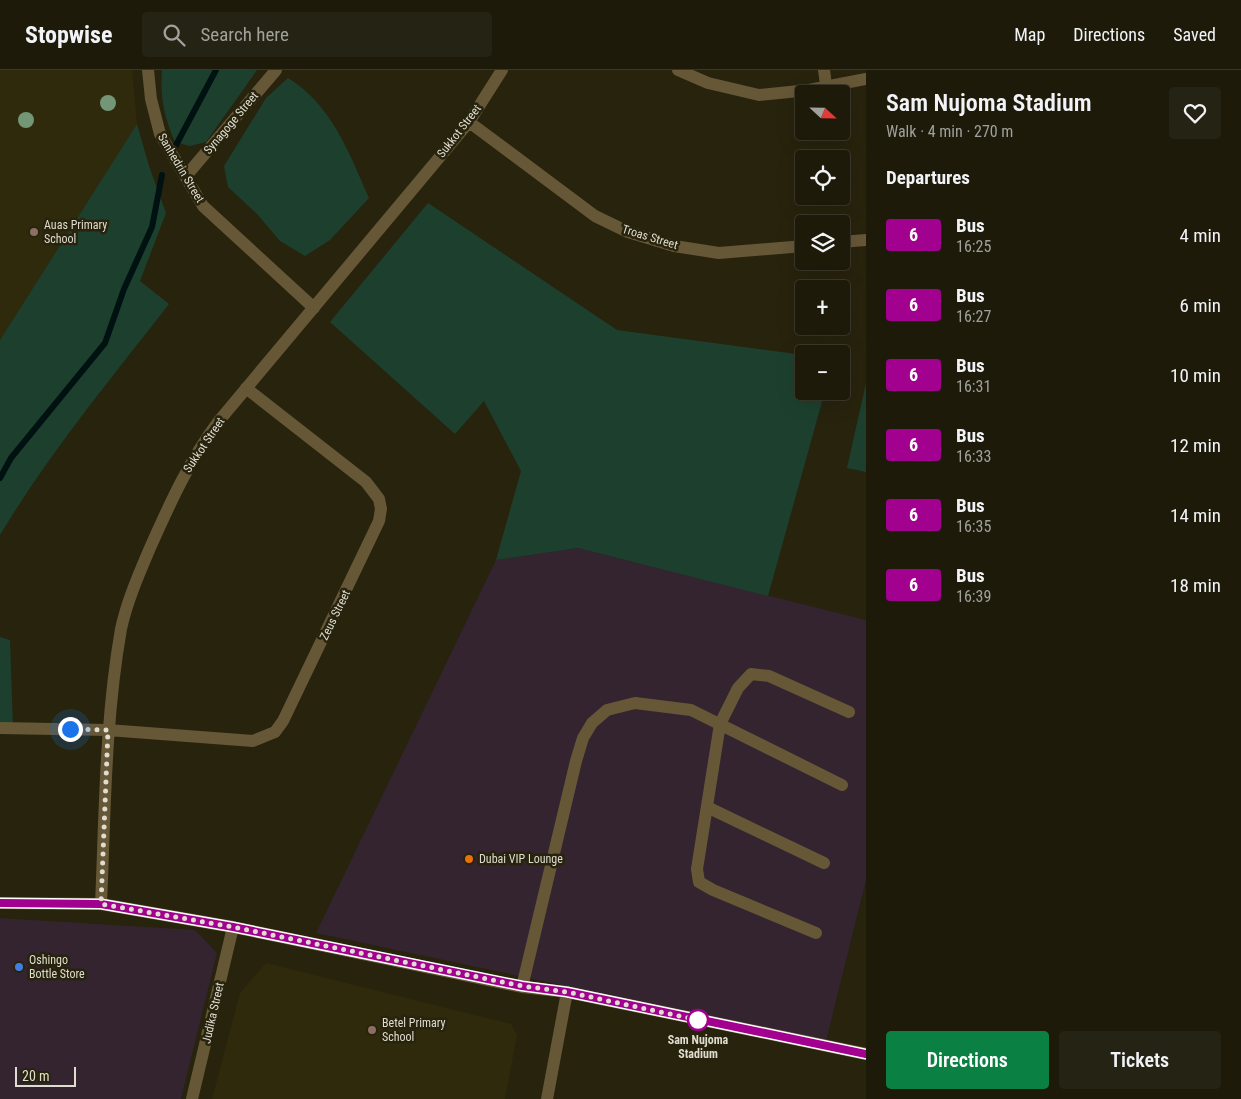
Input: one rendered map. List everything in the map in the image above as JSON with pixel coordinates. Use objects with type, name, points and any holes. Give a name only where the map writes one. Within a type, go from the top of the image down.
[{"type":"street","name":"Sanhedrin Street","points":[[148,70],[151,99],[160,134],[203,206],[314,308]]},
{"type":"street","name":"Synagoge Street","points":[[186,176],[276,70]]},
{"type":"street","name":"Sukkot Street","points":[[101,904],[108,730],[122,629],[132,589],[188,466],[214,428],[246,388],[469,122],[502,70]]},
{"type":"street","points":[[678,70],[708,83],[759,95],[795,91]]},
{"type":"street","points":[[824,70],[826,85],[866,79]]},
{"type":"street","name":"Troas Street","points":[[469,122],[595,216],[628,232],[674,246],[719,253],[795,247]]},
{"type":"street","points":[[850,241],[866,240]]},
{"type":"street","name":"Zeus Street","points":[[0,728],[108,730],[253,741],[275,732],[283,721],[379,521],[381,509],[379,499],[366,482],[246,388]]},
{"type":"street","points":[[816,934],[713,890],[699,882],[697,869],[720,724],[738,688],[751,674],[769,676],[849,712]]},
{"type":"street","points":[[522,986],[583,738],[592,723],[607,710],[635,703],[691,710],[842,785]]},
{"type":"street","points":[[707,807],[824,862]]},
{"type":"street","points":[[0,903],[101,904],[233,927],[522,986],[567,992],[866,1054]]},
{"type":"street","name":"Judika Street","points":[[192,1099],[233,927]]},
{"type":"street","points":[[547,1099],[567,992]]},
{"type":"shaded area","name":"Auas Primary School","points":[[0,70],[132,70],[137,124],[0,340]]},
{"type":"shaded area","points":[[578,548],[866,620],[866,880],[826,1041],[316,933],[496,560]]},
{"type":"shaded area","points":[[0,918],[195,930],[217,953],[181,1099],[0,1099]]},
{"type":"shaded area","name":"Betel Primary School","points":[[266,963],[511,1024],[517,1035],[505,1099],[212,1099],[240,993]]},
{"type":"green space","points":[[162,70],[257,70],[206,142],[190,146],[175,142],[171,133],[162,98]]},
{"type":"green space","points":[[288,78],[303,89],[328,116],[346,147],[369,198],[330,240],[305,256],[280,241],[257,214],[228,187],[224,166],[266,98]]},
{"type":"green space","points":[[137,124],[149,166],[166,213],[140,281],[169,304],[59,446],[0,535],[0,340]]},
{"type":"green space","points":[[428,203],[617,330],[795,354],[795,400],[822,400],[768,596],[578,548],[496,560],[521,471],[484,401],[455,434],[330,322]]},
{"type":"green space","points":[[866,383],[866,472],[847,468]]},
{"type":"green space","points":[[0,637],[10,640],[13,728],[0,728]]},
{"type":"waterway","points":[[175,147],[216,70]]},
{"type":"waterway","points":[[0,478],[11,458],[105,343],[124,289],[152,227],[162,175]]},
{"type":"bus line","name":"6","points":[[0,903],[101,904],[233,927],[522,986],[567,992],[866,1054]]},
{"type":"place","name":"Auas Primary School","points":[[34,232]]},
{"type":"place","name":"Dubai VIP Lounge","points":[[469,859]]},
{"type":"place","name":"Oshingo Bottle Store","points":[[19,967]]},
{"type":"place","name":"Sam Nujoma Stadium","points":[[698,1020]]},
{"type":"place","name":"Betel Primary School","points":[[372,1030]]},
{"type":"route","points":[[70,729],[108,730],[101,904],[233,927],[522,986],[567,992],[698,1020]]}]
